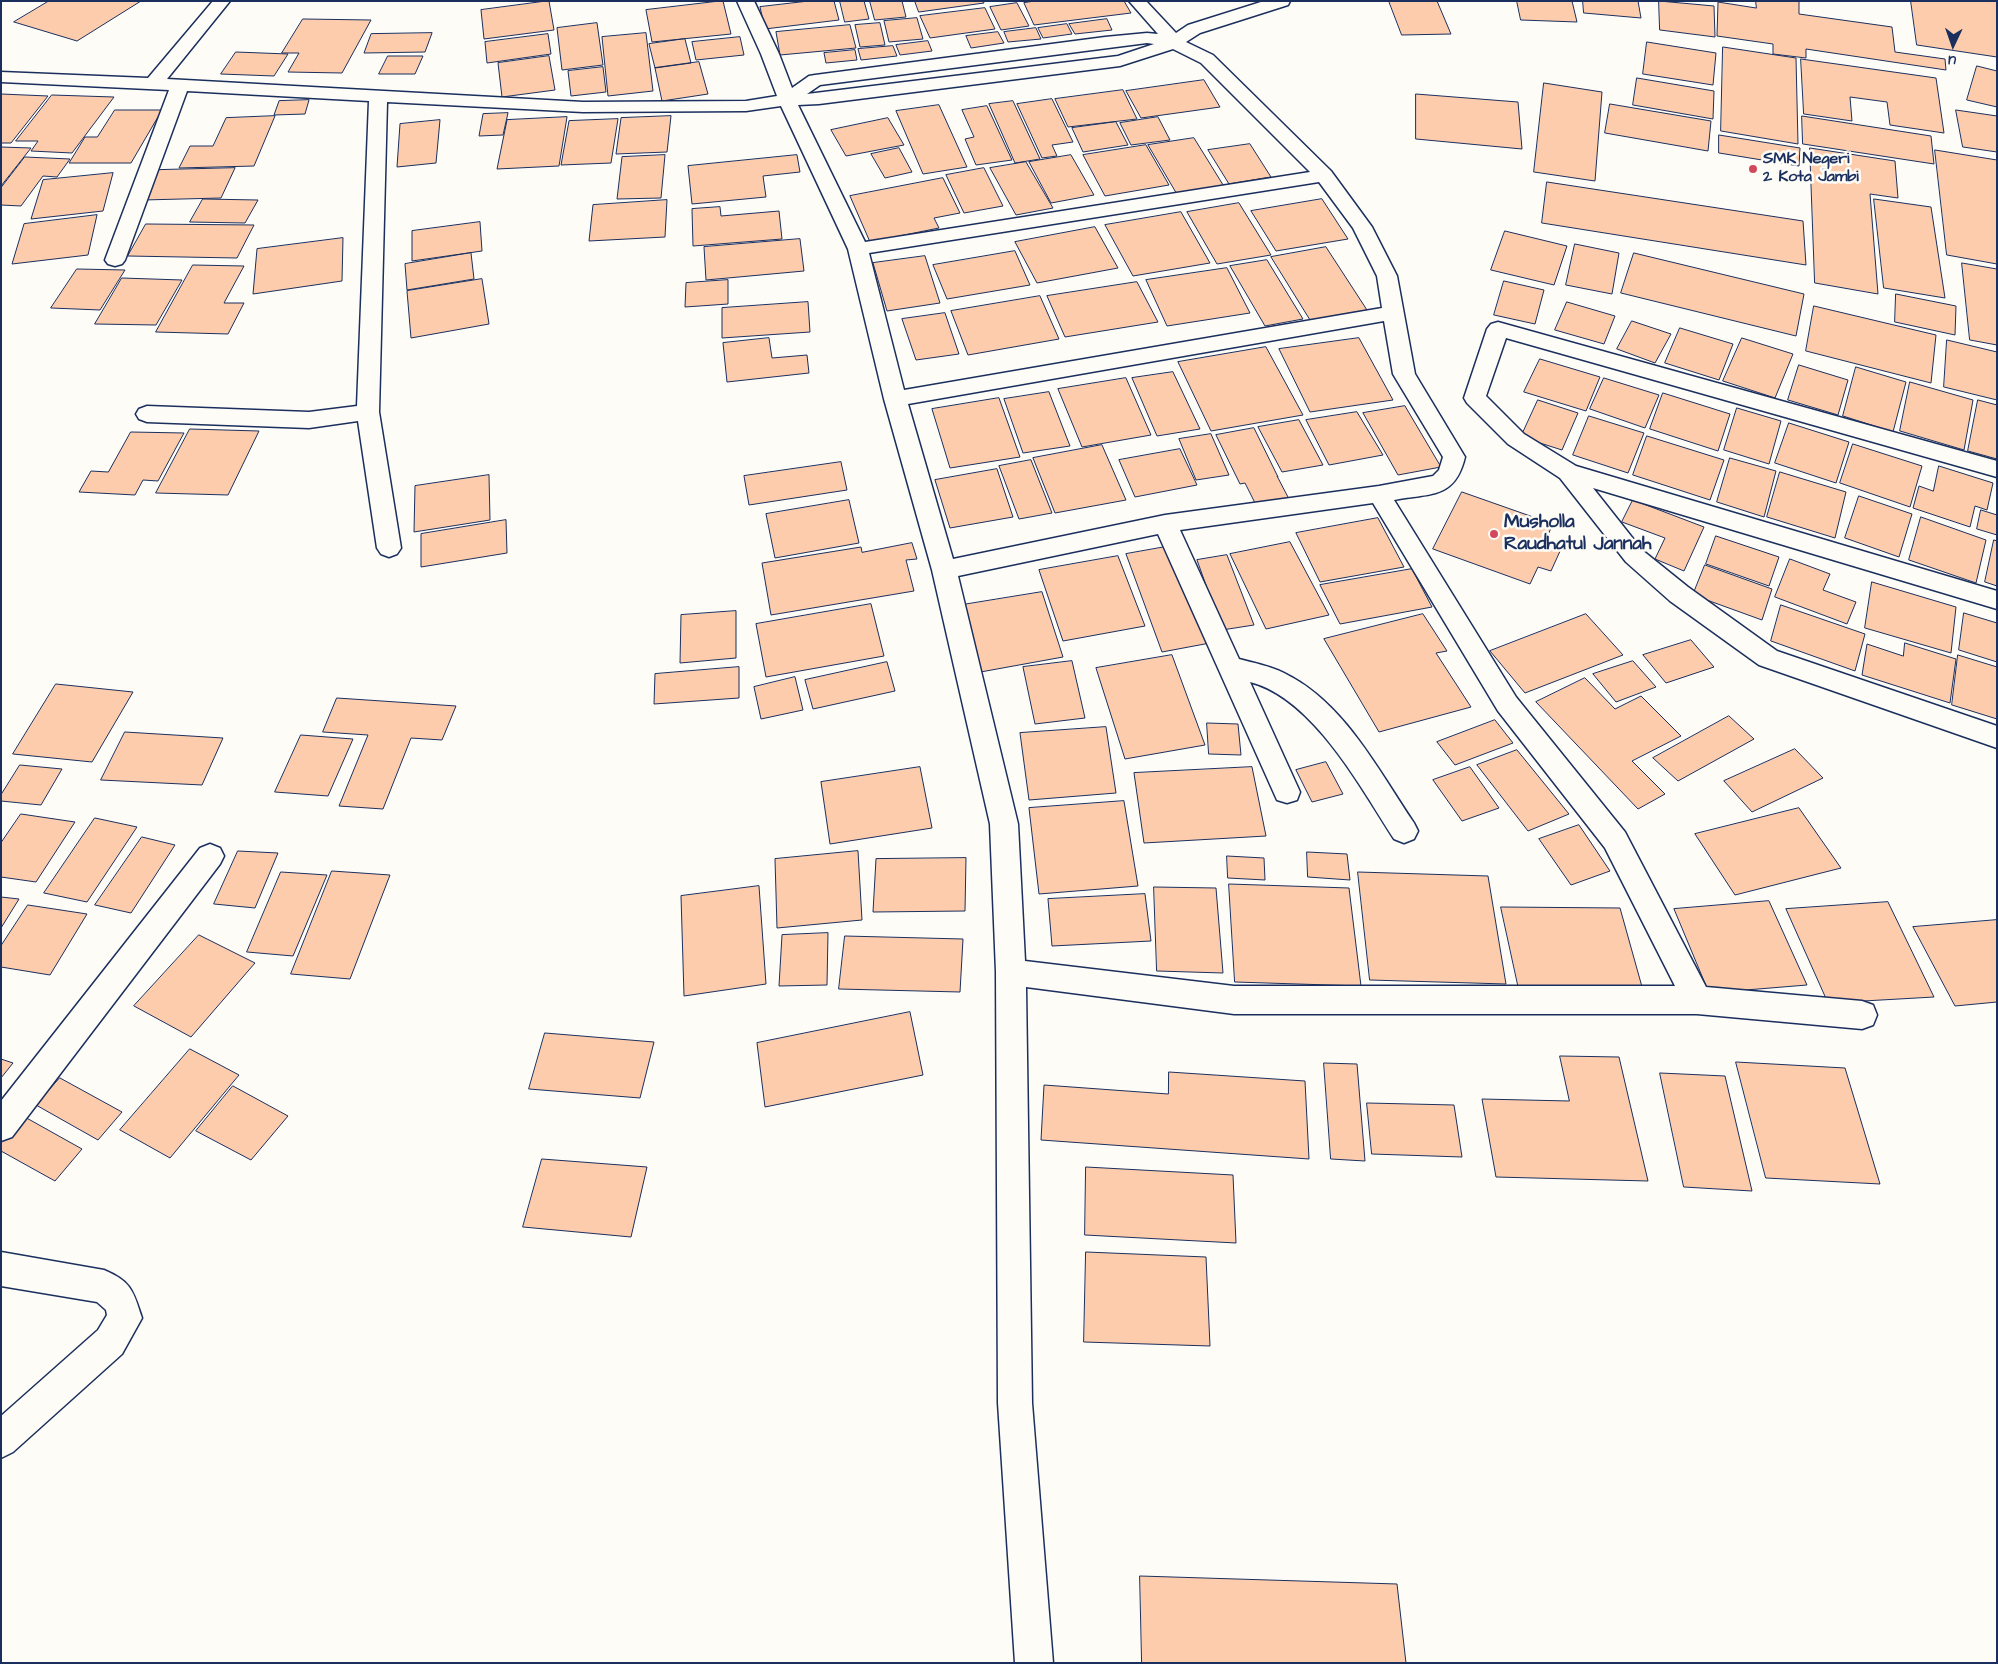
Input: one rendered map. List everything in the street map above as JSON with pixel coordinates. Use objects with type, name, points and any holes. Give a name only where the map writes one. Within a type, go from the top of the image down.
[{"type":"street","points":[[154,84],[222,1]]},
{"type":"street","points":[[746,1],[788,100],[858,249],[896,399],[944,570],[1004,824],[1011,972],[1015,1403],[1034,1663]]},
{"type":"street","points":[[944,570],[1165,524],[1379,494],[1440,483],[1450,473],[1454,458],[1404,374],[1387,276],[1362,227],[1324,175],[1206,59],[1174,42],[1137,1]]},
{"type":"street","points":[[1,77],[593,107],[746,106],[788,100],[819,99],[1120,61],[1174,42],[1194,29],[1282,1]]},
{"type":"street","points":[[115,260],[180,85]]},
{"type":"street","points":[[378,96],[368,412],[389,548]]},
{"type":"street","points":[[858,249],[1324,175]]},
{"type":"street","points":[[896,399],[1392,313]]},
{"type":"street","points":[[1997,469],[1498,329],[1475,398],[1516,439],[1568,472],[1997,600]]},
{"type":"street","points":[[147,414],[309,420],[368,412]]},
{"type":"street","points":[[1568,472],[1634,556],[1679,594],[1768,658],[1997,737]]},
{"type":"street","points":[[1379,494],[1507,704],[1615,840],[1697,1000]]},
{"type":"street","points":[[1165,524],[1287,792]]},
{"type":"street","points":[[1230,667],[1276,680],[1311,703],[1341,737],[1404,831]]},
{"type":"street","points":[[1,1126],[210,856]]},
{"type":"street","points":[[1011,972],[1234,1000],[1697,1000],[1862,1015]]},
{"type":"street","points":[[1,1269],[104,1287],[119,1299],[125,1318],[110,1342],[1,1440]]},
{"type":"building","points":[[49,1],[141,1],[77,41],[14,22]]},
{"type":"building","points":[[549,1],[554,30],[484,39],[481,10]]},
{"type":"building","points":[[723,1],[731,34],[652,42],[646,10]]},
{"type":"building","points":[[809,1],[834,1],[839,20],[765,29],[760,7]]},
{"type":"building","points":[[840,1],[864,1],[869,19],[845,22]]},
{"type":"building","points":[[870,1],[902,1],[906,17],[875,20]]},
{"type":"building","points":[[915,1],[983,1],[984,3],[919,12]]},
{"type":"building","points":[[1035,1],[1124,1],[1131,13],[1034,25],[1024,3]]},
{"type":"building","points":[[1389,1],[1437,1],[1451,34],[1402,35]]},
{"type":"building","points":[[1517,1],[1572,1],[1577,22],[1521,20]]},
{"type":"building","points":[[1583,1],[1638,1],[1641,18],[1584,13]]},
{"type":"building","points":[[1659,1],[1714,6],[1715,37],[1660,30]]},
{"type":"building","points":[[1756,1],[1799,1],[1799,14],[1892,27],[1895,52],[1945,59],[1946,70],[1806,49],[1806,58],[1773,54],[1773,44],[1717,36],[1718,2],[1756,8]]},
{"type":"building","points":[[1911,1],[1997,1],[1997,57],[1917,45]]},
{"type":"building","points":[[1017,3],[1029,26],[1001,30],[990,7]]},
{"type":"building","points":[[985,8],[995,29],[930,38],[920,16]]},
{"type":"building","points":[[917,18],[923,39],[889,42],[884,21]]},
{"type":"building","points":[[303,19],[371,20],[342,73],[288,72],[299,53],[282,53]]},
{"type":"building","points":[[1107,19],[1112,30],[1075,34],[1069,24]]},
{"type":"building","points":[[597,23],[603,65],[562,70],[557,28]]},
{"type":"building","points":[[880,23],[885,45],[860,47],[855,25]]},
{"type":"building","points":[[1067,24],[1072,34],[1043,38],[1038,28]]},
{"type":"building","points":[[850,25],[856,48],[780,55],[776,32]]},
{"type":"building","points":[[1036,28],[1041,39],[1008,42],[1004,32]]},
{"type":"building","points":[[998,32],[1004,43],[971,48],[966,36]]},
{"type":"building","points":[[432,33],[425,52],[364,53],[371,34]]},
{"type":"building","points":[[646,33],[653,91],[608,96],[602,37]]},
{"type":"building","points":[[548,34],[551,54],[487,63],[485,42]]},
{"type":"building","points":[[740,37],[744,55],[696,60],[692,42]]},
{"type":"building","points":[[685,39],[691,63],[655,68],[649,44]]},
{"type":"building","points":[[928,41],[932,51],[900,55],[896,45]]},
{"type":"building","points":[[1647,42],[1716,53],[1713,85],[1643,74]]},
{"type":"building","points":[[893,46],[897,56],[861,60],[858,49]]},
{"type":"building","points":[[1723,47],[1796,58],[1798,144],[1721,131]]},
{"type":"building","points":[[855,50],[857,60],[826,63],[824,53]]},
{"type":"building","points":[[236,52],[288,54],[274,76],[221,74]]},
{"type":"building","points":[[388,56],[423,56],[415,74],[379,74]]},
{"type":"building","points":[[549,56],[555,90],[502,97],[498,63]]},
{"type":"building","points":[[1801,59],[1936,78],[1944,133],[1890,125],[1887,102],[1850,97],[1852,121],[1804,114]]},
{"type":"building","points":[[699,62],[708,94],[662,101],[655,68]]},
{"type":"building","points":[[1977,66],[1997,71],[1997,107],[1967,100]]},
{"type":"building","points":[[603,67],[606,92],[571,96],[568,71]]},
{"type":"building","points":[[1637,78],[1714,91],[1713,119],[1633,105]]},
{"type":"building","points":[[1204,80],[1220,107],[1141,118],[1126,91]]},
{"type":"building","points":[[1544,83],[1602,92],[1595,181],[1534,172]]},
{"type":"building","points":[[1123,90],[1137,119],[1068,127],[1055,99]]},
{"type":"building","points":[[1,94],[48,96],[11,143],[1,143]]},
{"type":"building","points":[[1416,94],[1518,102],[1522,149],[1416,139]]},
{"type":"building","points":[[52,95],[114,97],[72,153],[31,151],[38,141],[16,141]]},
{"type":"building","points":[[1052,99],[1073,142],[1052,145],[1057,156],[1042,158],[1017,104]]},
{"type":"building","points":[[309,100],[305,114],[274,115],[279,101]]},
{"type":"building","points":[[1013,101],[1040,159],[1015,163],[989,104]]},
{"type":"building","points":[[1610,104],[1711,121],[1708,151],[1605,133]]},
{"type":"building","points":[[939,105],[967,167],[923,174],[896,111]]},
{"type":"building","points":[[987,106],[1012,160],[976,165],[965,139],[974,137],[962,110]]},
{"type":"building","points":[[115,110],[162,110],[131,163],[69,163],[85,137],[97,137]]},
{"type":"building","points":[[1956,110],[1997,116],[1997,152],[1963,147]]},
{"type":"building","points":[[508,113],[503,135],[479,136],[483,114]]},
{"type":"building","points":[[275,116],[254,166],[179,168],[190,146],[213,146],[226,118]]},
{"type":"building","points":[[671,116],[667,152],[616,154],[621,118]]},
{"type":"building","points":[[1802,116],[1931,136],[1934,164],[1803,144]]},
{"type":"building","points":[[567,117],[559,166],[497,169],[507,120]]},
{"type":"building","points":[[1158,117],[1170,140],[1131,145],[1120,123]]},
{"type":"building","points":[[888,118],[904,145],[846,156],[831,130]]},
{"type":"building","points":[[618,119],[611,163],[561,165],[569,121]]},
{"type":"building","points":[[440,120],[436,163],[397,167],[400,124]]},
{"type":"building","points":[[1116,122],[1128,145],[1083,152],[1072,128]]},
{"type":"building","points":[[1719,135],[1800,148],[1799,166],[1719,153]]},
{"type":"building","points":[[1194,138],[1225,188],[1178,196],[1148,145]]},
{"type":"building","points":[[1250,144],[1271,177],[1229,184],[1208,150]]},
{"type":"building","points":[[1146,145],[1169,185],[1105,196],[1083,155]]},
{"type":"building","points":[[1,147],[31,148],[1,186]]},
{"type":"building","points":[[899,148],[912,172],[885,178],[871,154]]},
{"type":"building","points":[[1810,148],[1895,161],[1898,198],[1870,194],[1878,294],[1815,283]]},
{"type":"building","points":[[1935,150],[1997,160],[1997,264],[1947,255]]},
{"type":"building","points":[[665,155],[661,198],[617,199],[622,157]]},
{"type":"building","points":[[797,155],[800,172],[763,176],[766,197],[692,204],[688,166]]},
{"type":"building","points":[[1071,155],[1094,195],[1051,203],[1029,162]]},
{"type":"building","points":[[25,157],[70,159],[57,177],[43,176],[21,206],[1,205],[1,188]]},
{"type":"building","points":[[1026,162],[1053,208],[1016,215],[990,168]]},
{"type":"building","points":[[235,168],[221,198],[143,200],[158,170]]},
{"type":"building","points":[[984,168],[1003,206],[964,213],[946,175]]},
{"type":"building","points":[[113,173],[103,211],[31,219],[43,180]]},
{"type":"building","points":[[943,178],[960,213],[934,218],[939,228],[870,242],[850,196]]},
{"type":"building","points":[[1547,182],[1803,221],[1806,265],[1542,223]]},
{"type":"building","points":[[203,199],[258,200],[245,223],[190,222]]},
{"type":"building","points":[[1322,199],[1348,239],[1276,251],[1251,211]]},
{"type":"building","points":[[1874,199],[1931,207],[1945,298],[1884,288]]},
{"type":"building","points":[[667,200],[665,237],[589,241],[593,205]]},
{"type":"building","points":[[1239,203],[1271,255],[1217,264],[1187,212]]},
{"type":"building","points":[[720,207],[721,216],[779,211],[782,239],[693,246],[692,209]]},
{"type":"building","points":[[1181,212],[1210,263],[1133,276],[1105,225]]},
{"type":"building","points":[[97,215],[88,255],[12,264],[24,224]]},
{"type":"building","points":[[480,222],[482,251],[412,261],[412,231]]},
{"type":"building","points":[[146,224],[254,225],[237,258],[128,256]]},
{"type":"building","points":[[1095,227],[1118,268],[1037,283],[1015,242]]},
{"type":"building","points":[[1505,231],[1567,246],[1554,285],[1491,270]]},
{"type":"building","points":[[343,238],[342,281],[253,294],[257,249]]},
{"type":"building","points":[[800,239],[804,271],[706,280],[704,247]]},
{"type":"building","points":[[1575,244],[1619,253],[1612,294],[1566,285]]},
{"type":"building","points":[[1326,247],[1367,310],[1310,320],[1271,257]]},
{"type":"building","points":[[1015,251],[1030,285],[947,299],[933,265]]},
{"type":"building","points":[[471,253],[474,279],[407,290],[405,264]]},
{"type":"building","points":[[1634,253],[1804,294],[1796,336],[1621,293]]},
{"type":"building","points":[[925,256],[940,303],[887,311],[873,263]]},
{"type":"building","points":[[1267,260],[1303,319],[1265,326],[1230,266]]},
{"type":"building","points":[[1962,263],[1997,269],[1997,345],[1970,340]]},
{"type":"building","points":[[193,265],[244,266],[224,303],[244,303],[228,334],[156,332]]},
{"type":"building","points":[[1227,268],[1250,313],[1167,326],[1146,280]]},
{"type":"building","points":[[77,269],[125,270],[100,310],[51,308]]},
{"type":"building","points":[[122,278],[182,280],[156,325],[95,324]]},
{"type":"building","points":[[482,279],[489,324],[411,338],[407,291]]},
{"type":"building","points":[[728,280],[728,304],[685,307],[686,283]]},
{"type":"building","points":[[1504,281],[1544,290],[1535,324],[1494,315]]},
{"type":"building","points":[[1137,282],[1158,322],[1065,337],[1047,296]]},
{"type":"building","points":[[1896,294],[1956,306],[1955,335],[1895,322]]},
{"type":"building","points":[[1040,296],[1059,339],[968,355],[951,311]]},
{"type":"building","points":[[808,302],[810,332],[722,338],[722,308]]},
{"type":"building","points":[[1567,302],[1615,316],[1604,344],[1555,330]]},
{"type":"building","points":[[1814,306],[1936,335],[1931,383],[1806,351]]},
{"type":"building","points":[[945,313],[959,354],[916,360],[902,319]]},
{"type":"building","points":[[1632,321],[1671,334],[1655,363],[1617,349]]},
{"type":"building","points":[[1680,328],[1733,344],[1719,380],[1665,363]]},
{"type":"building","points":[[769,338],[772,358],[807,355],[809,373],[727,382],[723,343]]},
{"type":"building","points":[[1359,338],[1393,400],[1310,412],[1279,349]]},
{"type":"building","points":[[1742,338],[1793,354],[1775,398],[1723,381]]},
{"type":"building","points":[[1947,340],[1997,352],[1997,400],[1944,387]]},
{"type":"building","points":[[1266,347],[1303,415],[1211,431],[1178,362]]},
{"type":"building","points":[[1540,359],[1600,377],[1586,411],[1524,392]]},
{"type":"building","points":[[1799,365],[1848,380],[1838,415],[1788,400]]},
{"type":"building","points":[[1856,367],[1906,382],[1893,432],[1843,416]]},
{"type":"building","points":[[1173,372],[1200,429],[1157,436],[1132,378]]},
{"type":"building","points":[[1126,378],[1151,435],[1082,447],[1058,389]]},
{"type":"building","points":[[1604,378],[1659,395],[1645,428],[1590,409]]},
{"type":"building","points":[[1910,382],[1973,400],[1964,450],[1900,431]]},
{"type":"building","points":[[1049,392],[1070,446],[1023,453],[1004,399]]},
{"type":"building","points":[[1663,393],[1730,414],[1718,451],[1650,429]]},
{"type":"building","points":[[999,398],[1020,457],[950,468],[932,409]]},
{"type":"building","points":[[1538,400],[1578,413],[1562,450],[1521,437]]},
{"type":"building","points":[[1978,400],[1997,405],[1997,459],[1968,451]]},
{"type":"building","points":[[1405,406],[1441,467],[1398,475],[1363,413]]},
{"type":"building","points":[[1737,408],[1781,421],[1769,464],[1724,450]]},
{"type":"building","points":[[1357,412],[1383,455],[1329,465],[1306,420]]},
{"type":"building","points":[[1589,416],[1644,433],[1628,473],[1573,455]]},
{"type":"building","points":[[1299,420],[1323,465],[1282,472],[1258,427]]},
{"type":"building","points":[[1789,423],[1849,442],[1836,483],[1775,463]]},
{"type":"building","points":[[1254,428],[1289,499],[1256,505],[1245,483],[1240,484],[1216,435]]},
{"type":"building","points":[[190,429],[259,431],[228,495],[156,493]]},
{"type":"building","points":[[131,432],[184,433],[158,481],[143,480],[135,495],[79,492],[91,471],[108,472]]},
{"type":"building","points":[[1211,434],[1229,475],[1196,480],[1179,439]]},
{"type":"building","points":[[1647,436],[1724,460],[1710,500],[1633,475]]},
{"type":"building","points":[[1853,444],[1922,466],[1910,507],[1840,483]]},
{"type":"building","points":[[1102,445],[1126,500],[1055,513],[1033,458]]},
{"type":"building","points":[[1180,449],[1197,485],[1135,497],[1119,460]]},
{"type":"building","points":[[1730,458],[1776,471],[1764,517],[1717,502]]},
{"type":"building","points":[[1031,460],[1052,513],[1019,519],[999,466]]},
{"type":"building","points":[[841,462],[847,490],[749,505],[744,476]]},
{"type":"building","points":[[1939,466],[1993,483],[1987,510],[1975,506],[1970,527],[1913,508],[1919,486],[1933,491]]},
{"type":"building","points":[[997,469],[1013,517],[950,528],[935,480]]},
{"type":"building","points":[[1780,472],[1846,492],[1835,538],[1767,517]]},
{"type":"building","points":[[489,475],[490,520],[414,532],[415,486]]},
{"type":"building","name":"Musholla Raudhatul Jannah","points":[[1462,492],[1553,524],[1544,543],[1561,549],[1551,571],[1538,567],[1530,584],[1433,549]]},
{"type":"building","points":[[1859,496],[1912,514],[1899,557],[1845,538]]},
{"type":"building","points":[[849,500],[859,543],[775,558],[766,514]]},
{"type":"building","points":[[1633,500],[1704,527],[1684,571],[1655,559],[1665,538],[1622,522]]},
{"type":"building","points":[[1981,510],[1997,515],[1997,535],[1977,529]]},
{"type":"building","points":[[1921,517],[1986,540],[1976,583],[1909,560]]},
{"type":"building","points":[[1378,518],[1404,567],[1320,582],[1296,533]]},
{"type":"building","points":[[506,520],[507,553],[421,567],[421,534]]},
{"type":"building","points":[[1716,536],[1779,557],[1769,586],[1706,564]]},
{"type":"building","points":[[1994,540],[1997,541],[1997,586],[1985,582]]},
{"type":"building","points":[[1290,542],[1329,615],[1266,629],[1230,554]]},
{"type":"building","points":[[912,543],[917,559],[906,560],[914,591],[771,615],[762,563],[861,547],[862,552]]},
{"type":"building","points":[[1171,546],[1210,643],[1162,652],[1126,554]]},
{"type":"building","points":[[1227,555],[1254,625],[1222,630],[1197,560]]},
{"type":"building","points":[[1118,556],[1145,626],[1063,641],[1039,570]]},
{"type":"building","points":[[1790,559],[1830,574],[1823,590],[1856,602],[1847,624],[1775,597]]},
{"type":"building","points":[[1705,565],[1772,589],[1762,620],[1693,595]]},
{"type":"building","points":[[1412,569],[1432,607],[1340,624],[1320,585]]},
{"type":"building","points":[[1872,582],[1956,607],[1951,653],[1865,628]]},
{"type":"building","points":[[1042,592],[1063,657],[975,673],[956,606]]},
{"type":"building","points":[[871,604],[884,656],[766,677],[756,624]]},
{"type":"building","points":[[1781,605],[1865,634],[1855,671],[1771,641]]},
{"type":"building","points":[[736,611],[736,658],[680,663],[681,615]]},
{"type":"building","points":[[1964,613],[1997,623],[1997,662],[1959,650]]},
{"type":"building","points":[[1423,614],[1447,651],[1436,653],[1471,707],[1379,732],[1324,639]]},
{"type":"building","points":[[1586,614],[1623,655],[1525,693],[1490,651]]},
{"type":"building","points":[[1691,640],[1714,667],[1666,683],[1643,655]]},
{"type":"building","points":[[1905,643],[1956,659],[1950,703],[1862,675],[1867,644],[1903,656]]},
{"type":"building","points":[[1172,655],[1205,745],[1125,759],[1096,668]]},
{"type":"building","points":[[1958,655],[1997,667],[1997,719],[1952,705]]},
{"type":"building","points":[[1072,661],[1085,718],[1035,724],[1023,667]]},
{"type":"building","points":[[1633,661],[1656,687],[1616,702],[1593,674]]},
{"type":"building","points":[[887,662],[895,691],[813,709],[805,680]]},
{"type":"building","points":[[739,667],[739,698],[654,704],[655,674]]},
{"type":"building","points":[[795,677],[803,710],[761,719],[754,687]]},
{"type":"building","points":[[1585,678],[1615,709],[1641,696],[1681,736],[1632,761],[1665,794],[1638,809],[1536,702]]},
{"type":"building","points":[[56,684],[133,692],[92,762],[13,754]]},
{"type":"building","points":[[337,698],[456,706],[442,740],[411,738],[383,809],[339,806],[368,735],[323,732]]},
{"type":"building","points":[[1729,716],[1754,739],[1678,781],[1653,758]]},
{"type":"building","points":[[1495,720],[1513,743],[1455,765],[1437,742]]},
{"type":"building","points":[[1207,723],[1238,724],[1241,755],[1209,754]]},
{"type":"building","points":[[1106,727],[1116,793],[1029,800],[1020,733]]},
{"type":"building","points":[[125,732],[223,738],[202,785],[101,780]]},
{"type":"building","points":[[301,735],[353,739],[328,796],[275,792]]},
{"type":"building","points":[[1795,749],[1823,778],[1752,812],[1724,781]]},
{"type":"building","points":[[1517,750],[1569,814],[1528,831],[1477,765]]},
{"type":"building","points":[[1326,762],[1343,794],[1312,802],[1296,770]]},
{"type":"building","points":[[20,765],[62,769],[41,805],[1,801],[1,795]]},
{"type":"building","points":[[920,767],[932,828],[830,844],[821,782]]},
{"type":"building","points":[[1252,767],[1266,836],[1144,843],[1134,773]]},
{"type":"building","points":[[1470,767],[1499,808],[1462,821],[1433,780]]},
{"type":"building","points":[[1124,801],[1138,886],[1039,894],[1029,808]]},
{"type":"building","points":[[1799,808],[1841,868],[1735,895],[1695,834]]},
{"type":"building","points":[[21,814],[75,822],[36,882],[1,877],[1,843]]},
{"type":"building","points":[[95,818],[137,827],[87,902],[44,893]]},
{"type":"building","points":[[1579,825],[1610,871],[1571,885],[1539,839]]},
{"type":"building","points":[[142,837],[175,845],[131,913],[95,905]]},
{"type":"building","points":[[238,851],[278,853],[255,908],[214,904]]},
{"type":"building","points":[[858,851],[862,920],[777,928],[775,859]]},
{"type":"building","points":[[1307,852],[1347,854],[1350,880],[1308,877]]},
{"type":"building","points":[[1227,856],[1264,858],[1265,880],[1228,878]]},
{"type":"building","points":[[966,858],[965,911],[873,912],[876,859]]},
{"type":"building","points":[[332,871],[390,875],[350,979],[291,974]]},
{"type":"building","points":[[281,872],[327,875],[293,956],[247,952]]},
{"type":"building","points":[[1358,872],[1488,876],[1506,984],[1370,980]]},
{"type":"building","points":[[1229,884],[1349,888],[1361,986],[1235,982]]},
{"type":"building","points":[[759,886],[766,984],[684,996],[681,896]]},
{"type":"building","points":[[1154,887],[1216,888],[1223,973],[1157,971]]},
{"type":"building","points":[[1145,894],[1151,941],[1052,946],[1048,899]]},
{"type":"building","points":[[1,897],[19,899],[1,928]]},
{"type":"building","points":[[1769,901],[1807,985],[1709,993],[1674,909]]},
{"type":"building","points":[[1888,902],[1934,997],[1828,1003],[1786,909]]},
{"type":"building","points":[[28,905],[87,914],[50,975],[1,967],[1,946]]},
{"type":"building","points":[[1501,907],[1620,908],[1644,994],[1520,994]]},
{"type":"building","points":[[1997,920],[1997,1002],[1955,1006],[1913,927]]},
{"type":"building","points":[[828,933],[827,985],[779,986],[782,935]]},
{"type":"building","points":[[199,935],[255,963],[191,1037],[134,1006]]},
{"type":"building","points":[[845,936],[963,939],[960,992],[839,989]]},
{"type":"building","points":[[910,1012],[923,1075],[765,1107],[757,1043]]},
{"type":"building","points":[[545,1033],[654,1042],[640,1098],[529,1089]]},
{"type":"building","points":[[190,1049],[239,1075],[170,1158],[120,1130]]},
{"type":"building","points":[[1560,1056],[1619,1057],[1648,1181],[1496,1177],[1482,1099],[1569,1101]]},
{"type":"building","points":[[1,1059],[13,1063],[1,1078]]},
{"type":"building","points":[[1736,1062],[1845,1068],[1880,1184],[1766,1178]]},
{"type":"building","points":[[1324,1063],[1357,1064],[1365,1161],[1331,1159]]},
{"type":"building","points":[[1169,1072],[1305,1081],[1309,1159],[1041,1140],[1044,1085],[1168,1094]]},
{"type":"building","points":[[1660,1073],[1725,1076],[1752,1191],[1684,1187]]},
{"type":"building","points":[[60,1078],[122,1112],[98,1140],[36,1105]]},
{"type":"building","points":[[233,1086],[288,1116],[251,1160],[196,1131]]},
{"type":"building","points":[[1367,1103],[1454,1105],[1462,1157],[1372,1154]]},
{"type":"building","points":[[23,1116],[82,1149],[55,1181],[1,1151],[1,1140]]},
{"type":"building","points":[[542,1159],[647,1167],[631,1237],[523,1227]]},
{"type":"building","points":[[1086,1167],[1233,1175],[1236,1243],[1085,1235]]},
{"type":"building","points":[[1086,1252],[1206,1257],[1210,1346],[1084,1342]]},
{"type":"building","points":[[1140,1576],[1397,1584],[1406,1663],[1142,1663]]},
{"type":"place","name":"SMK Negeri 2 Kota Jambi","points":[[1753,169]]},
{"type":"place","name":"Musholla Raudhatul Jannah","points":[[1494,534]]}]
